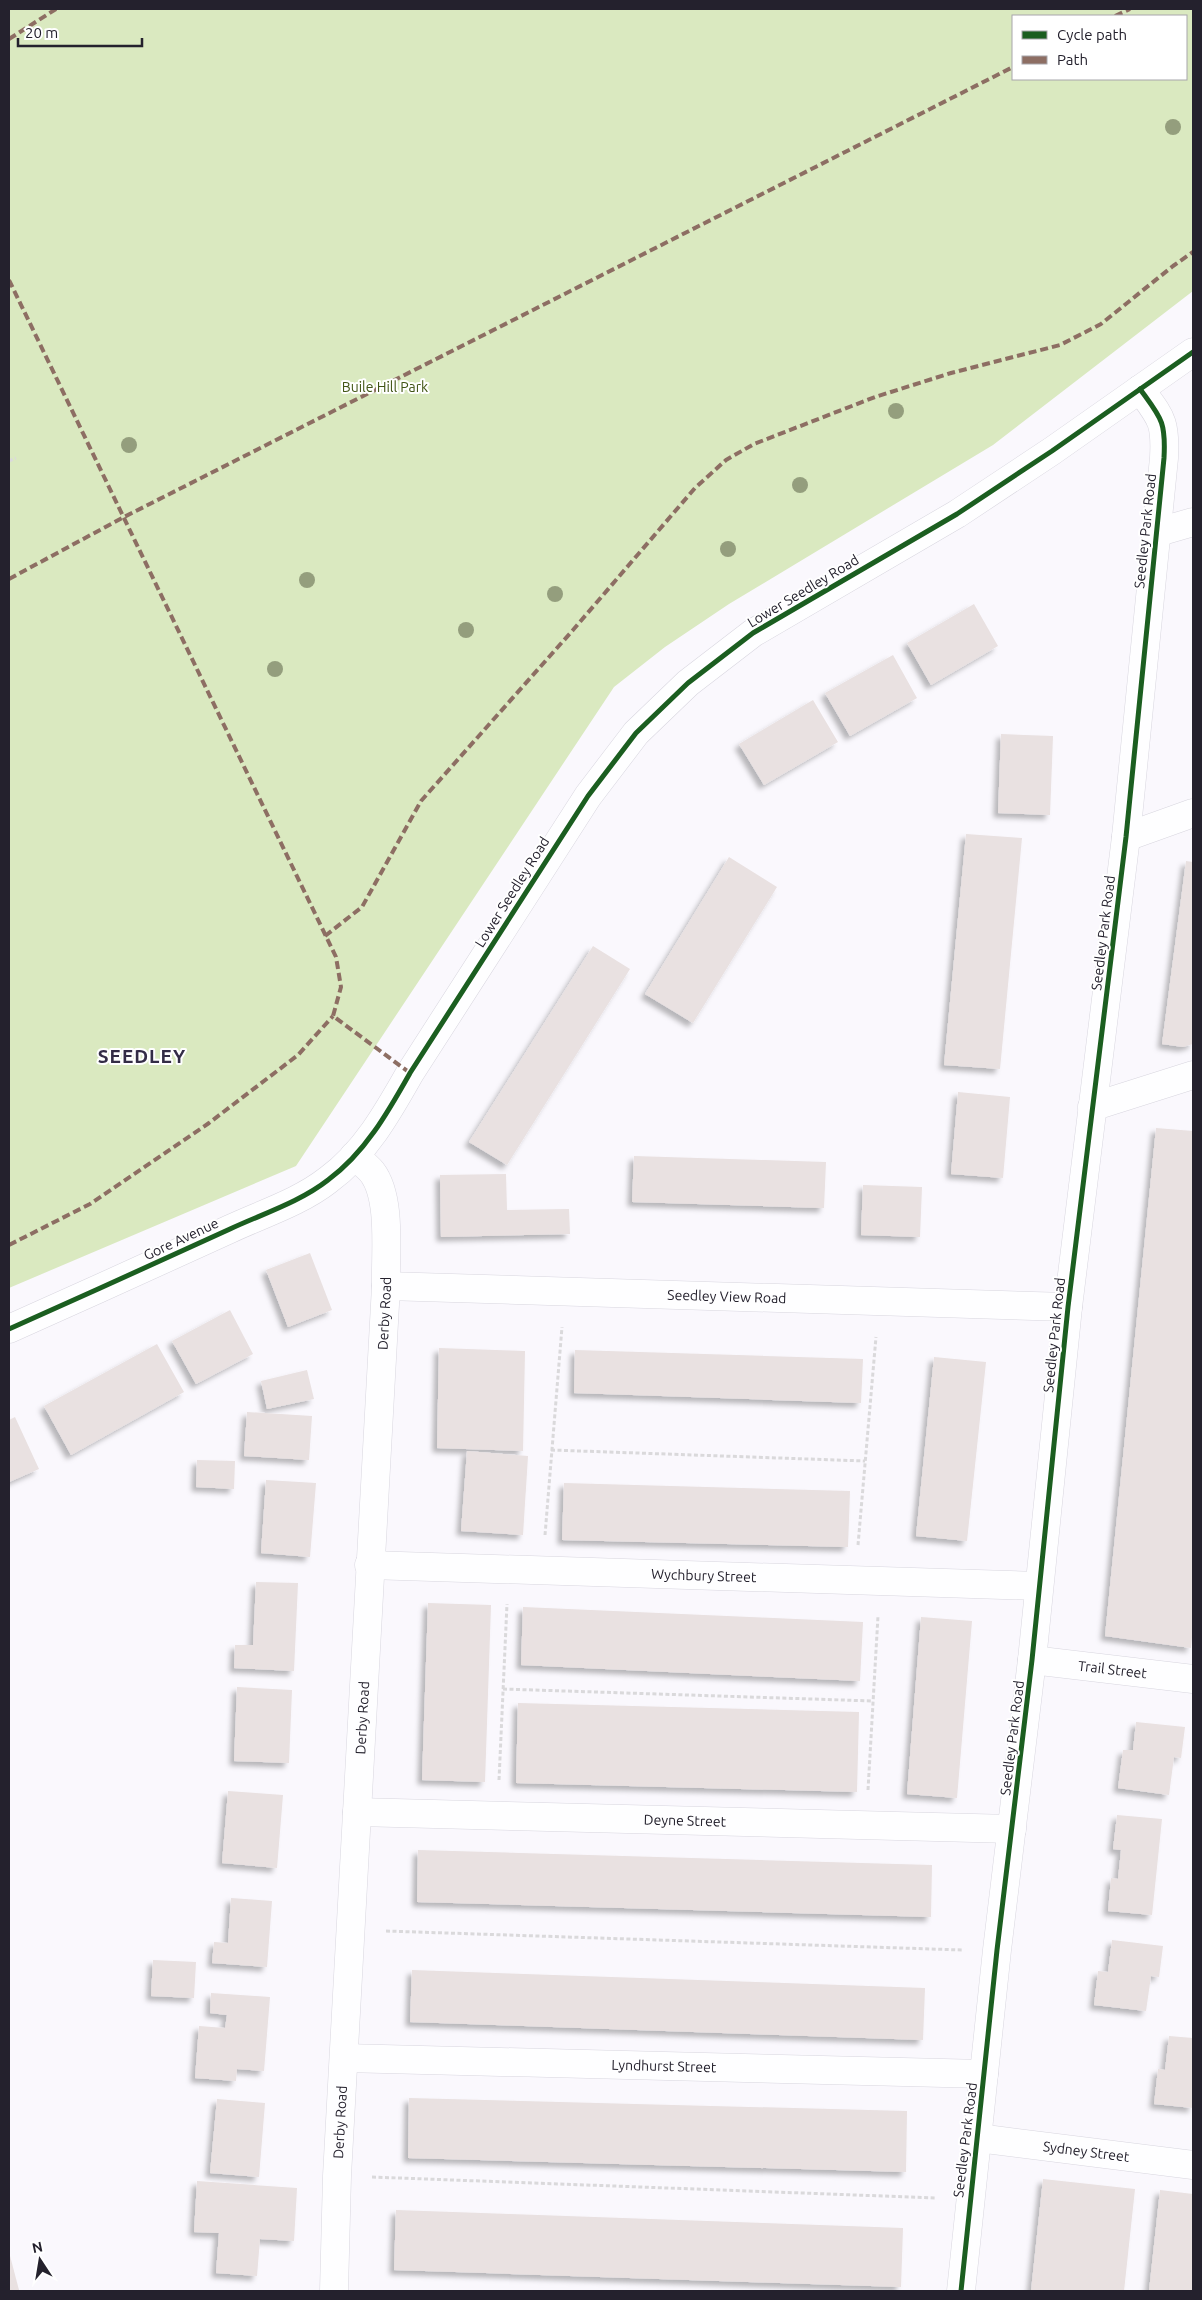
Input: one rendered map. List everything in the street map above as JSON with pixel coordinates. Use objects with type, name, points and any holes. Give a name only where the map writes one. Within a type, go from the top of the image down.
[{"type":"street","name":"Lower Seedley Road","points":[[354,1156],[386,1117],[410,1073],[588,796],[636,734],[688,683],[753,633],[957,514],[1052,451],[1193,352]]},
{"type":"street","name":"Seedley Park Road","points":[[961,2291],[997,1950],[1032,1660],[1038,1586],[1068,1306],[1126,837],[1165,432],[1158,414],[1140,390]]},
{"type":"street","points":[[1155,533],[1193,522]]},
{"type":"street","points":[[1126,837],[1193,813]]},
{"type":"street","points":[[1092,1107],[1193,1075]]},
{"type":"street","name":"Derby Road","points":[[334,2291],[336,2176],[386,1286],[385,1225],[382,1194],[371,1170],[354,1156]]},
{"type":"street","name":"Gore Avenue","points":[[9,1329],[294,1199],[327,1181],[354,1156]]},
{"type":"street","name":"Seedley View Road","points":[[386,1286],[1068,1306]]},
{"type":"street","name":"Wychbury Street","points":[[369,1564],[1038,1586]]},
{"type":"street","name":"Trail Street","points":[[1032,1660],[1193,1679]]},
{"type":"street","name":"Deyne Street","points":[[357,1812],[1012,1829]]},
{"type":"street","name":"Lyndhurst Street","points":[[344,2058],[984,2074]]},
{"type":"street","name":"Sydney Street","points":[[978,2138],[1193,2165]]},
{"type":"path","points":[[9,461],[16,458]]},
{"type":"path","points":[[542,1570],[565,1292]]},
{"type":"path","points":[[855,1580],[880,1301]]},
{"type":"path","points":[[551,1450],[865,1461]]},
{"type":"path","points":[[499,1779],[507,1609]]},
{"type":"path","points":[[868,1787],[878,1624]]},
{"type":"path","points":[[503,1690],[873,1701]]},
{"type":"path","points":[[350,1931],[997,1950]]},
{"type":"path","points":[[336,2176],[970,2199]]},
{"type":"green space","name":"Buile Hill Park","points":[[9,9],[1193,9],[1193,291],[993,445],[729,604],[665,647],[614,687],[296,1166],[9,1288]]},
{"type":"building","points":[[974,604],[998,646],[931,685],[907,643]]},
{"type":"building","points":[[893,655],[917,698],[850,736],[825,693]]},
{"type":"building","points":[[813,700],[838,742],[764,785],[739,744]]},
{"type":"building","points":[[1001,734],[1053,736],[1050,815],[998,813]]},
{"type":"building","points":[[966,834],[1022,838],[1000,1069],[944,1065]]},
{"type":"building","points":[[729,857],[777,887],[693,1023],[645,994]]},
{"type":"building","points":[[1186,861],[1193,862],[1193,1044],[1183,1047],[1162,1044]]},
{"type":"building","points":[[593,946],[630,969],[507,1165],[469,1142]]},
{"type":"building","points":[[958,1092],[1010,1097],[1003,1178],[951,1174]]},
{"type":"building","points":[[1156,1128],[1193,1131],[1193,1627],[1191,1648],[1105,1636]]},
{"type":"building","points":[[634,1156],[826,1162],[824,1208],[632,1202]]},
{"type":"building","points":[[506,1174],[507,1210],[569,1209],[570,1234],[441,1237],[440,1175]]},
{"type":"building","points":[[863,1185],[922,1187],[920,1237],[861,1235]]},
{"type":"building","points":[[310,1253],[332,1310],[288,1327],[266,1270]]},
{"type":"building","points":[[230,1310],[253,1354],[196,1384],[172,1341]]},
{"type":"building","points":[[157,1344],[184,1392],[71,1455],[44,1406]]},
{"type":"building","points":[[439,1348],[525,1351],[523,1451],[437,1448]]},
{"type":"building","points":[[575,1350],[863,1359],[861,1403],[574,1393]]},
{"type":"building","points":[[934,1357],[986,1362],[967,1541],[916,1536]]},
{"type":"building","points":[[307,1370],[314,1399],[267,1409],[261,1381]]},
{"type":"building","points":[[247,1412],[312,1416],[309,1460],[244,1456]]},
{"type":"building","points":[[15,1417],[39,1469],[9,1482],[9,1420]]},
{"type":"building","points":[[467,1451],[528,1456],[523,1535],[461,1531]]},
{"type":"building","points":[[197,1460],[235,1461],[234,1489],[196,1487]]},
{"type":"building","points":[[266,1480],[316,1483],[310,1557],[261,1553]]},
{"type":"building","points":[[564,1483],[850,1491],[848,1547],[562,1540]]},
{"type":"building","points":[[256,1582],[298,1583],[294,1671],[234,1668],[235,1645],[253,1645]]},
{"type":"building","points":[[428,1603],[491,1605],[485,1782],[422,1780]]},
{"type":"building","points":[[523,1607],[863,1622],[860,1681],[521,1665]]},
{"type":"building","points":[[921,1617],[972,1621],[957,1798],[907,1794]]},
{"type":"building","points":[[237,1687],[292,1690],[289,1763],[234,1761]]},
{"type":"building","points":[[518,1703],[859,1712],[857,1792],[516,1783]]},
{"type":"building","points":[[1136,1722],[1185,1727],[1181,1758],[1174,1757],[1169,1795],[1118,1788],[1123,1750],[1133,1750]]},
{"type":"building","points":[[228,1791],[283,1795],[277,1868],[222,1863]]},
{"type":"building","points":[[1117,1815],[1162,1819],[1152,1915],[1108,1911],[1111,1878],[1118,1879],[1121,1850],[1113,1849]]},
{"type":"building","points":[[418,1850],[932,1865],[931,1917],[417,1902]]},
{"type":"building","points":[[231,1898],[272,1901],[267,1967],[212,1963],[214,1942],[228,1943]]},
{"type":"building","points":[[1112,1940],[1163,1946],[1159,1977],[1151,1976],[1146,2011],[1094,2005],[1098,1971],[1108,1972]]},
{"type":"building","points":[[153,1960],[196,1962],[194,1998],[151,1996]]},
{"type":"building","points":[[412,1970],[925,1988],[923,2040],[410,2022]]},
{"type":"building","points":[[211,1993],[270,1997],[264,2071],[237,2069],[236,2081],[195,2078],[199,2026],[225,2028],[227,2015],[210,2013]]},
{"type":"building","points":[[1169,2036],[1193,2038],[1193,2108],[1154,2104],[1158,2069],[1165,2070]]},
{"type":"building","points":[[409,2098],[907,2111],[906,2172],[408,2158]]},
{"type":"building","points":[[217,2099],[265,2103],[259,2177],[210,2173]]},
{"type":"building","points":[[1043,2179],[1135,2189],[1124,2291],[1031,2291]]},
{"type":"building","points":[[197,2181],[297,2188],[294,2241],[260,2239],[257,2276],[216,2273],[219,2233],[194,2232]]},
{"type":"building","points":[[1160,2190],[1193,2194],[1193,2291],[1149,2291]]},
{"type":"building","points":[[396,2210],[903,2228],[901,2287],[394,2270]]},
{"type":"building","points":[[9,2252],[19,2290],[14,2291],[9,2291]]},
{"type":"marked path","points":[[9,39],[56,9]]},
{"type":"marked path","points":[[1117,15],[1130,9]]},
{"type":"marked path","points":[[9,579],[124,517],[1012,68]]},
{"type":"marked path","points":[[325,936],[362,907],[421,801],[573,630],[695,488],[726,460],[754,444],[875,397],[951,373],[1060,345],[1101,324],[1193,252]]},
{"type":"marked path","points":[[9,280],[336,957],[341,987],[333,1016],[410,1073]]},
{"type":"marked path","points":[[9,1245],[90,1204],[209,1123],[298,1055],[333,1016]]},
{"type":"cycle path","points":[[9,1329],[293,1201],[328,1180],[353,1157],[375,1131],[410,1073],[588,796],[636,733],[688,683],[753,633],[957,514],[1052,451],[1193,352]]},
{"type":"cycle path","points":[[961,2291],[997,1950],[1032,1660],[1068,1307],[1126,837],[1164,458],[1164,436],[1161,420],[1140,389]]},
{"type":"district","name":"SEEDLEY","points":[[142,1056]]}]
